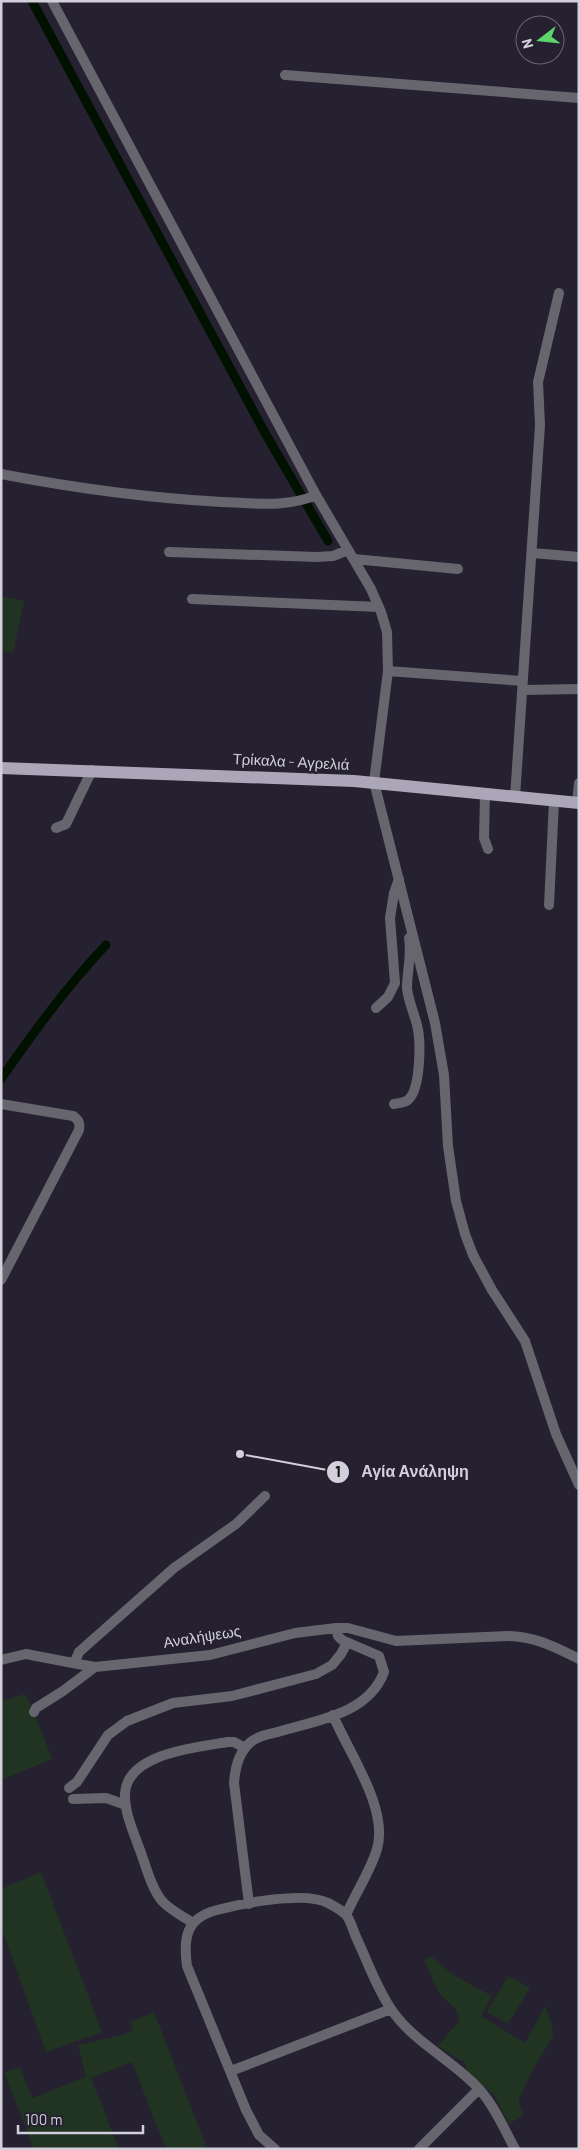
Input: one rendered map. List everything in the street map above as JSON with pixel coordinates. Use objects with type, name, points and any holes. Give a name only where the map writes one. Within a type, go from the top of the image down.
[{"type":"main road","name":"Τρίκαλα - Αγρελιά","points":[[1,768],[374,782],[578,803]]},
{"type":"street","points":[[52,1],[313,497],[351,555],[379,607],[387,632],[388,671],[374,782],[430,1000],[438,1040],[445,1090],[452,1180],[461,1224],[470,1248],[487,1281],[525,1341],[556,1434],[579,1485]]},
{"type":"street","points":[[286,75],[579,98]]},
{"type":"street","points":[[515,797],[533,552],[540,425],[537,387],[559,293]]},
{"type":"street","points":[[1,474],[136,496],[226,502],[287,503],[313,497]]},
{"type":"street","points":[[169,552],[317,557],[351,555],[458,569]]},
{"type":"street","points":[[533,552],[579,557]]},
{"type":"street","points":[[192,599],[379,607]]},
{"type":"street","points":[[388,671],[579,689]]},
{"type":"street","points":[[56,828],[66,824],[92,770]]},
{"type":"street","points":[[578,803],[579,783]]},
{"type":"street","points":[[485,794],[484,838],[488,849]]},
{"type":"street","points":[[549,905],[554,801]]},
{"type":"street","points":[[376,1008],[388,997],[395,983],[390,918],[394,893],[399,879]]},
{"type":"street","points":[[394,1104],[406,1101],[411,1097],[420,1056],[419,1032],[407,988],[410,957],[409,920]]},
{"type":"street","points":[[1,1104],[73,1116],[80,1124],[79,1130],[1,1280]]},
{"type":"street","points":[[78,1664],[76,1659],[79,1652],[174,1568],[236,1524],[265,1496]]},
{"type":"street","points":[[250,1904],[234,1782],[238,1762],[245,1748],[260,1737],[354,1707],[367,1698],[380,1682],[384,1672],[379,1656],[347,1643],[338,1636],[336,1628]]},
{"type":"street","name":"Αναλήψεως","points":[[1,1660],[26,1654],[95,1667],[210,1655],[295,1633],[336,1628],[348,1628],[396,1641],[507,1636],[525,1637],[544,1642],[579,1659]]},
{"type":"street","points":[[69,1788],[77,1782],[108,1735],[127,1721],[173,1703],[232,1696],[316,1674],[332,1665],[347,1643]]},
{"type":"street","points":[[34,1712],[36,1708],[95,1667]]},
{"type":"street","points":[[333,1715],[371,1795],[378,1821],[378,1847],[346,1915]]},
{"type":"street","points":[[193,1923],[162,1902],[154,1887],[126,1805],[126,1786],[130,1779],[145,1764],[162,1754],[228,1742],[234,1742],[245,1748]]},
{"type":"street","points":[[74,1799],[106,1798],[126,1805]]},
{"type":"street","points":[[275,2149],[259,2135],[254,2127],[187,1966],[185,1945],[188,1931],[193,1923],[202,1916],[216,1910],[307,1897],[327,1903],[346,1915],[391,2009],[413,2035],[479,2089],[494,2110],[515,2149]]},
{"type":"street","points":[[231,2071],[391,2009]]},
{"type":"street","points":[[419,2149],[479,2089]]},
{"type":"green space","points":[[1,596],[24,601],[13,653],[1,651]]},
{"type":"green space","points":[[25,1694],[52,1759],[1,1780],[1,1701]]},
{"type":"green space","points":[[41,1872],[102,2032],[46,2052],[1,1927],[1,1889]]},
{"type":"green space","points":[[426,1958],[433,1958],[453,1975],[492,1996],[481,2016],[525,2043],[545,2006],[552,2023],[553,2036],[533,2069],[518,2101],[524,2115],[509,2124],[494,2095],[467,2072],[465,2063],[438,2046],[459,2021],[459,2016],[437,1989],[425,1962]]},
{"type":"green space","points":[[508,1976],[530,1988],[508,2024],[487,2012]]},
{"type":"green space","points":[[154,2012],[206,2146],[200,2149],[166,2149],[132,2062],[91,2078],[119,2149],[34,2149],[4,2072],[20,2067],[32,2098],[86,2077],[78,2045],[122,2035],[133,2030],[130,2022]]},
{"type":"waterway","points":[[32,1],[265,433],[328,541]]},
{"type":"waterway","points":[[1,1079],[51,1010],[106,945]]},
{"type":"place","name":"Αγία Ανάληψη","points":[[240,1454]]}]
